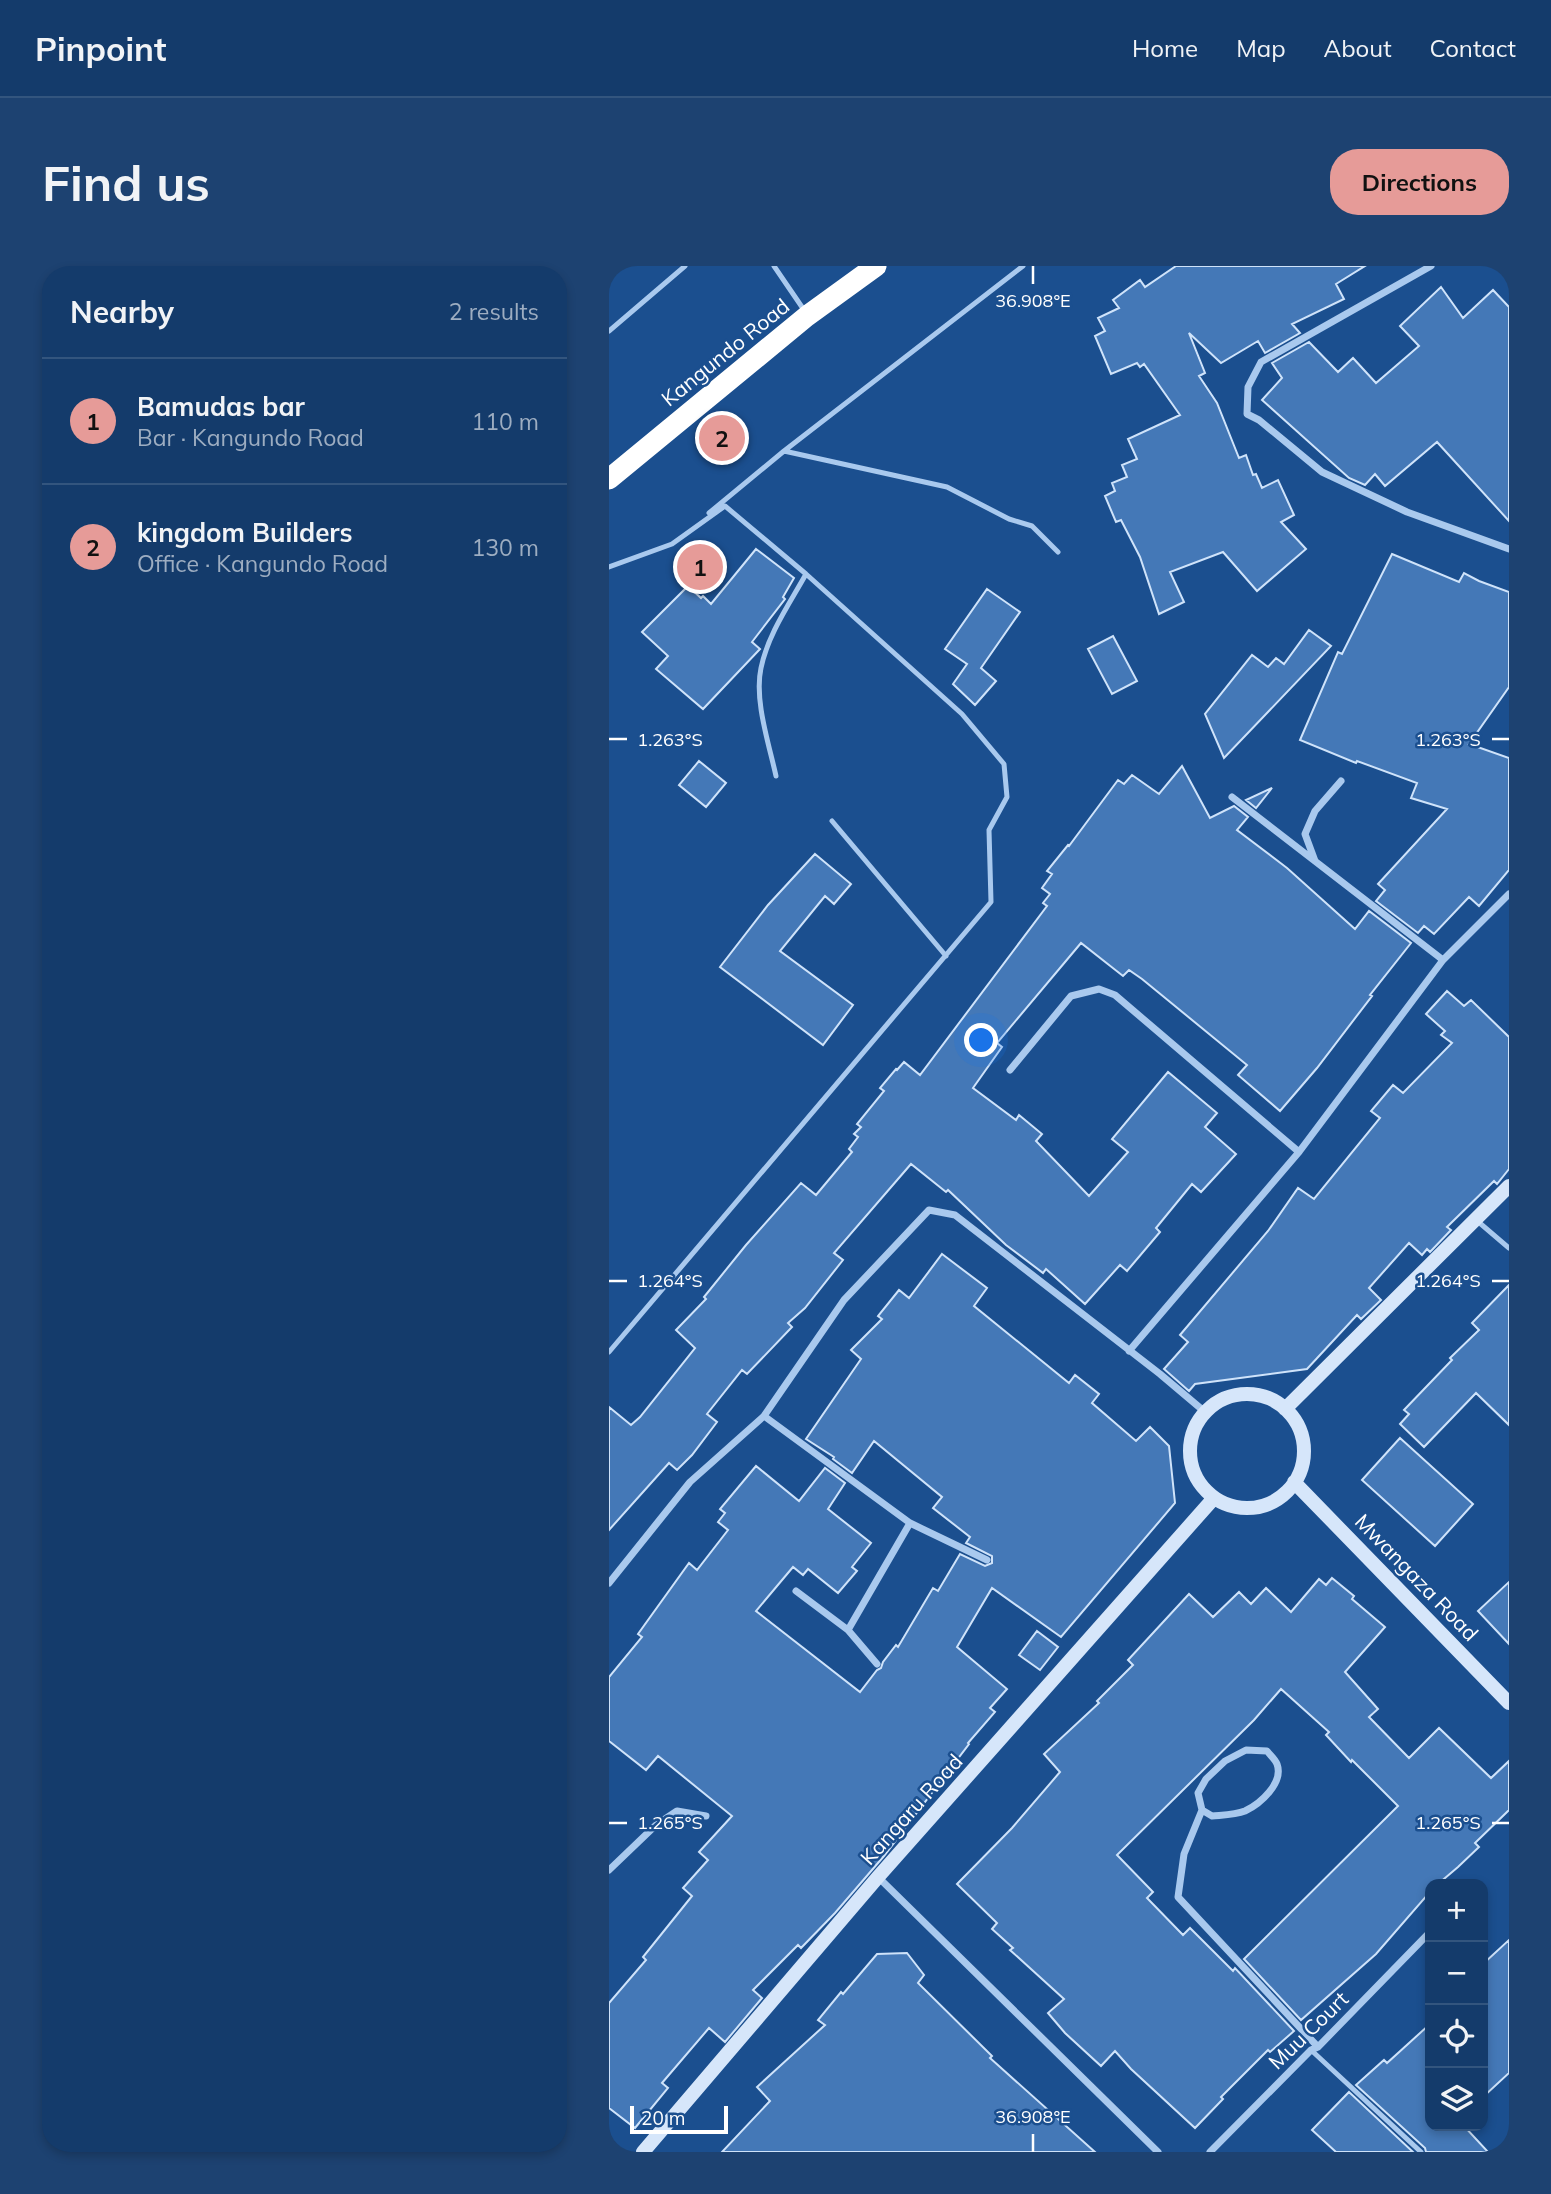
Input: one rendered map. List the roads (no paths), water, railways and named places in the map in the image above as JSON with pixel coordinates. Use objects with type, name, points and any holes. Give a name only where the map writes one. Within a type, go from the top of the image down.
[{"type":"highway","name":"Kangundo Road","points":[[609,479],[807,316],[876,266]]},
{"type":"main road","points":[[1285,1409],[1509,1186]]},
{"type":"main road","points":[[1254,1394],[1271,1399],[1285,1409],[1296,1421],[1304,1451],[1301,1468],[1294,1482],[1282,1495],[1267,1504],[1249,1508],[1231,1506],[1214,1498],[1200,1484],[1191,1466],[1190,1447],[1194,1428],[1205,1412],[1219,1401],[1235,1395],[1254,1394]]},
{"type":"main road","name":"Mwangaza Road","points":[[1294,1482],[1509,1703]]},
{"type":"main road","name":"Kangaru Road","points":[[643,2152],[878,1877],[1214,1498]]},
{"type":"street","points":[[1431,266],[1261,362],[1248,387],[1247,414],[1259,420],[1322,472],[1407,512],[1509,549]]},
{"type":"street","points":[[1316,862],[1305,834],[1315,811],[1341,781]]},
{"type":"street","points":[[1232,797],[1443,960]]},
{"type":"street","points":[[1129,1351],[1299,1152],[1443,960],[1509,894]]},
{"type":"street","points":[[1010,1070],[1071,996],[1099,989],[1115,995],[1299,1152]]},
{"type":"street","points":[[609,1583],[690,1482],[764,1416],[844,1300],[929,1210],[955,1214],[1205,1412]]},
{"type":"street","points":[[764,1416],[910,1523],[987,1560]]},
{"type":"street","points":[[848,1630],[910,1523]]},
{"type":"street","points":[[796,1591],[848,1630],[877,1664]]},
{"type":"street","points":[[1202,1810],[1212,1816],[1245,1811],[1266,1796],[1275,1784],[1279,1771],[1276,1761],[1267,1751],[1246,1750],[1225,1761],[1206,1779],[1198,1793],[1202,1810],[1184,1854],[1178,1897],[1315,2048]]},
{"type":"street","points":[[609,1870],[656,1825],[677,1811],[706,1816]]},
{"type":"street","points":[[878,1877],[1158,2152]]},
{"type":"street","name":"Muu Court","points":[[1210,2152],[1425,1937]]},
{"type":"lane","points":[[609,331],[685,266]]},
{"type":"lane","points":[[773,266],[807,316]]},
{"type":"lane","points":[[672,544],[784,451],[1023,266]]},
{"type":"lane","points":[[784,451],[947,487],[1009,519],[1032,526],[1058,552]]},
{"type":"lane","points":[[609,567],[672,544],[725,506],[806,574],[962,714],[1004,764],[1007,797],[989,830],[991,902],[609,1352]]},
{"type":"lane","points":[[776,776],[761,711],[761,669],[772,637],[806,574]]},
{"type":"lane","points":[[832,821],[946,956]]},
{"type":"lane","points":[[1475,1219],[1509,1248]]},
{"type":"lane","points":[[1315,2048],[1421,2152]]},
{"type":"place","name":"kingdom Builders","points":[[722,438]]},
{"type":"place","name":"Bamudas bar","points":[[700,567]]}]
